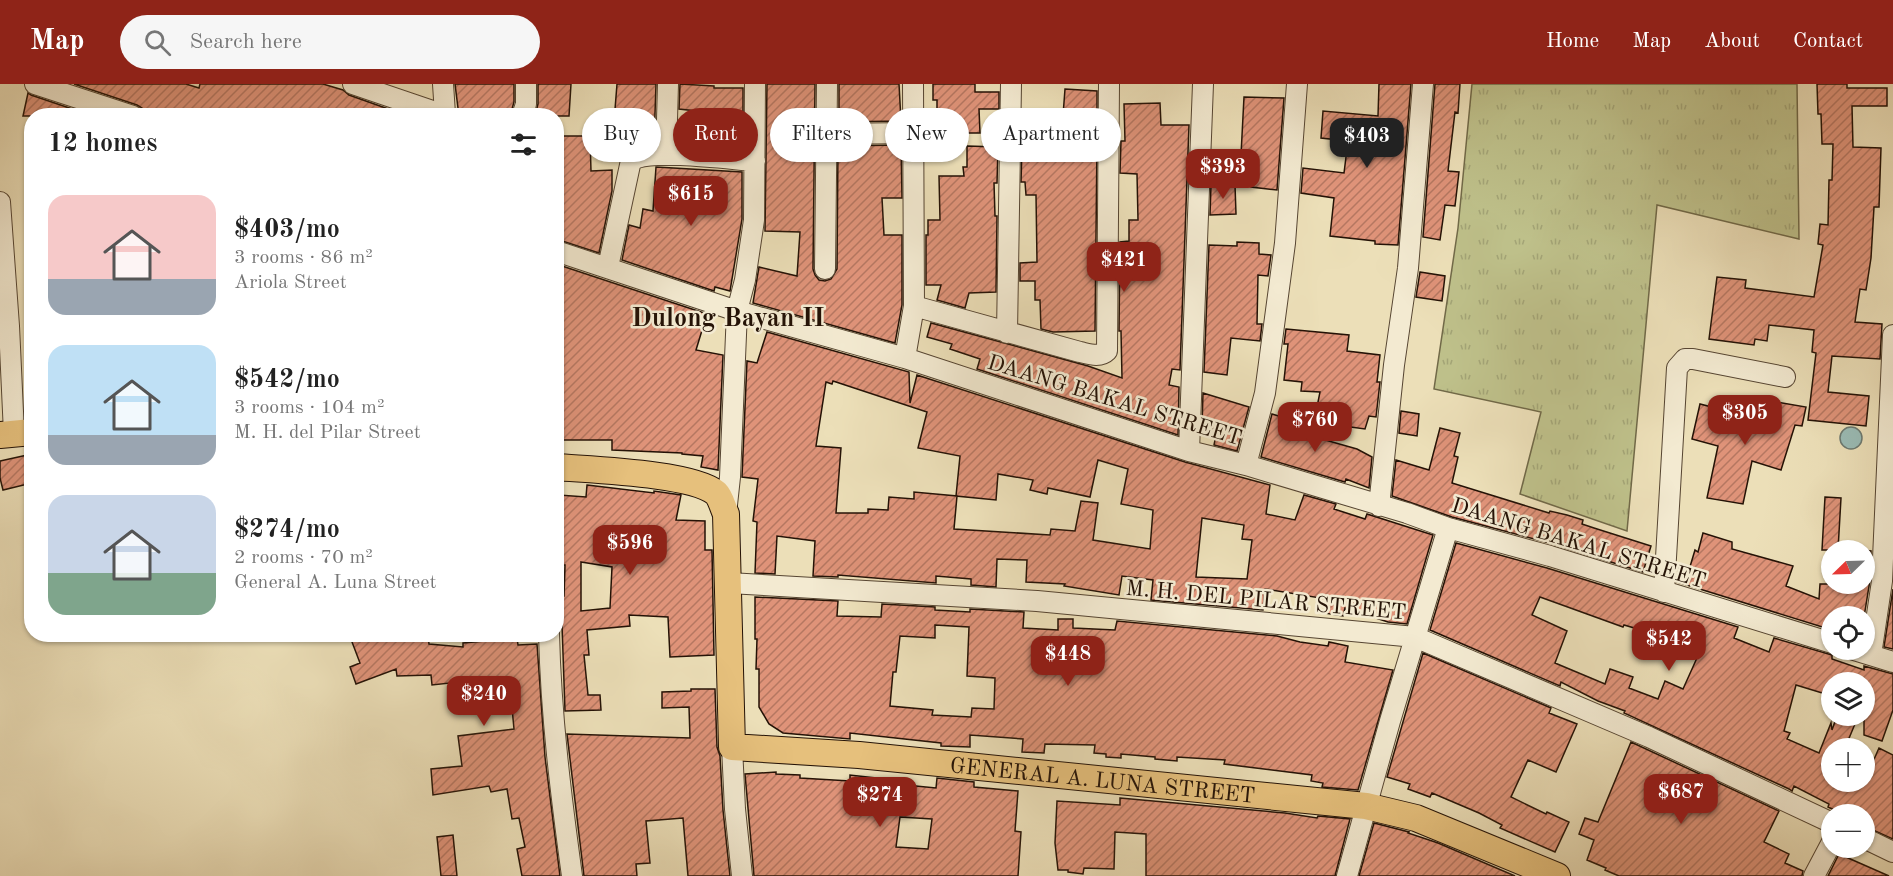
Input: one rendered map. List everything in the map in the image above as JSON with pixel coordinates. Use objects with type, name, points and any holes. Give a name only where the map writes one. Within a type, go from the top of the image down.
[{"type":"main road","points":[[564,468],[668,477],[697,483],[716,494],[726,514],[732,747]]},
{"type":"main road","name":"GENERAL A. LUNA STREET","points":[[732,747],[859,755],[1366,806],[1416,818],[1557,876]]},
{"type":"street","points":[[35,84],[108,108]]},
{"type":"street","points":[[353,84],[425,108]]},
{"type":"street","points":[[443,84],[445,108]]},
{"type":"street","points":[[525,108],[526,84]]},
{"type":"street","points":[[666,155],[668,84]]},
{"type":"street","points":[[755,84],[755,108]]},
{"type":"street","points":[[827,84],[827,108]]},
{"type":"street","points":[[913,84],[913,108]]},
{"type":"street","points":[[1007,333],[1011,84]]},
{"type":"street","points":[[914,306],[1097,356],[1107,351],[1109,84]]},
{"type":"street","points":[[1189,451],[1203,84]]},
{"type":"street","points":[[1246,465],[1265,393],[1285,243],[1297,84]]},
{"type":"street","points":[[1379,506],[1394,365],[1408,268],[1423,84]]},
{"type":"street","points":[[609,267],[630,165],[637,158],[673,155]]},
{"type":"street","points":[[726,514],[730,477],[737,311],[745,280],[754,220],[755,162]]},
{"type":"street","points":[[825,269],[827,162]]},
{"type":"street","points":[[905,358],[914,306],[913,162]]},
{"type":"street","points":[[0,202],[15,433]]},
{"type":"street","name":"DAANG BAKAL STREET","points":[[564,253],[737,311],[905,358],[1189,451],[1246,465],[1821,640]]},
{"type":"street","points":[[1875,606],[1882,580],[1893,335]]},
{"type":"street","points":[[1664,592],[1677,368],[1685,359],[1693,359],[1785,376]]},
{"type":"street","points":[[1347,876],[1448,528]]},
{"type":"street","name":"M. H. DEL PILAR STREET","points":[[729,583],[1037,602],[1415,637],[1649,737],[1821,818]]},
{"type":"street","points":[[549,642],[549,674],[558,772],[572,876]]},
{"type":"street","points":[[1875,656],[1893,662]]},
{"type":"street","points":[[732,747],[735,809],[742,876]]},
{"type":"street","points":[[1875,843],[1893,852]]},
{"type":"street","points":[[1814,876],[1824,858]]},
{"type":"green space","points":[[1472,84],[1797,84],[1799,239],[1657,205],[1627,531],[1520,494],[1541,412],[1434,389],[1458,228]]},
{"type":"water","points":[[1851,427],[1859,430],[1862,438],[1859,446],[1851,449],[1843,446],[1840,438],[1843,430]]},
{"type":"building","points":[[74,84],[186,84],[199,88],[200,84],[323,84],[386,108],[142,108]]},
{"type":"building","points":[[455,84],[514,84],[512,108],[458,108]]},
{"type":"building","points":[[538,84],[571,84],[569,116],[564,116],[564,108],[537,108]]},
{"type":"building","points":[[617,84],[656,84],[655,108],[615,108]]},
{"type":"building","points":[[680,84],[714,86],[714,88],[743,88],[743,108],[679,108]]},
{"type":"building","points":[[767,84],[815,84],[815,108],[770,108],[770,162],[814,162],[813,269],[819,280],[825,281],[831,279],[837,269],[838,162],[873,162],[873,145],[885,145],[885,162],[901,162],[902,198],[882,198],[884,235],[902,235],[902,305],[895,343],[753,303],[759,267],[797,276],[800,232],[765,231]]},
{"type":"building","points":[[839,84],[899,84],[900,108],[885,108],[885,121],[873,121],[873,108],[839,108]]},
{"type":"building","points":[[933,84],[975,84],[975,92],[999,92],[999,108],[979,109],[980,133],[969,133],[969,108],[937,108],[937,100],[933,100]]},
{"type":"building","points":[[1379,84],[1411,84],[1398,245],[1375,244],[1375,241],[1330,236],[1334,198],[1301,193],[1303,168],[1344,173],[1348,141],[1321,138],[1323,111],[1378,116]]},
{"type":"building","points":[[1435,84],[1460,84],[1458,113],[1455,112],[1448,171],[1459,172],[1455,206],[1445,205],[1440,240],[1423,237]]},
{"type":"building","points":[[1817,84],[1847,84],[1847,88],[1887,88],[1887,106],[1852,106],[1853,147],[1881,148],[1879,207],[1874,207],[1871,258],[1866,290],[1860,289],[1855,322],[1882,324],[1880,359],[1832,356],[1828,392],[1869,396],[1866,426],[1808,420],[1816,353],[1812,352],[1814,330],[1769,325],[1767,341],[1755,339],[1754,345],[1709,339],[1717,277],[1746,280],[1745,288],[1814,297],[1823,245],[1818,244],[1820,224],[1828,225],[1833,144],[1822,144]]},
{"type":"building","points":[[1065,89],[1097,91],[1097,108],[1064,108]]},
{"type":"building","points":[[28,93],[69,108],[25,108]]},
{"type":"building","points":[[1244,97],[1284,98],[1277,190],[1251,187],[1254,156],[1241,155]]},
{"type":"building","points":[[1160,103],[1161,125],[1189,125],[1180,370],[1172,369],[1169,385],[1179,387],[1178,435],[977,369],[980,359],[950,349],[952,344],[927,337],[931,323],[1088,366],[1122,378],[1121,331],[1119,331],[1120,242],[1129,241],[1129,220],[1138,220],[1137,174],[1120,173],[1121,141],[1125,141],[1124,104]]},
{"type":"building","points":[[564,136],[582,136],[582,162],[591,162],[591,171],[612,170],[612,191],[599,253],[564,242]]},
{"type":"building","points":[[969,146],[981,146],[981,162],[998,162],[997,183],[994,183],[995,216],[997,216],[996,292],[969,293],[965,308],[937,300],[941,285],[926,285],[926,235],[928,235],[928,220],[940,220],[939,176],[964,176],[963,167],[967,167]]},
{"type":"building","points":[[1022,162],[1097,162],[1095,331],[1053,332],[1041,329],[1040,300],[1035,300],[1035,281],[1020,281],[1020,263],[1037,262],[1036,195],[1026,195],[1025,182],[1021,182]]},
{"type":"building","points":[[656,167],[742,172],[742,219],[730,291],[715,287],[714,291],[622,260],[629,225],[640,228],[643,209],[653,211]]},
{"type":"building","points":[[1211,185],[1235,185],[1236,214],[1210,215]]},
{"type":"building","points":[[1237,242],[1259,243],[1259,254],[1271,255],[1268,276],[1258,275],[1257,324],[1262,324],[1260,341],[1231,338],[1227,375],[1204,372],[1209,245],[1237,246]]},
{"type":"building","points":[[564,267],[707,314],[696,350],[723,355],[718,470],[701,467],[703,456],[612,450],[612,440],[564,440]]},
{"type":"building","points":[[1420,272],[1445,276],[1442,301],[1416,297]]},
{"type":"building","points":[[1286,329],[1349,335],[1347,351],[1380,355],[1376,417],[1369,416],[1365,429],[1314,422],[1320,392],[1301,391],[1302,382],[1284,380],[1288,344],[1284,344]]},
{"type":"building","points":[[767,332],[909,372],[910,403],[917,375],[1185,462],[1270,485],[1266,514],[1295,520],[1304,495],[1336,504],[1334,509],[1365,519],[1367,514],[1433,535],[1407,624],[1388,622],[1345,608],[1343,616],[1324,613],[1327,599],[1265,589],[1263,610],[1151,600],[1153,580],[1122,576],[1119,595],[1064,586],[1065,584],[1026,582],[1027,560],[997,559],[996,587],[971,585],[971,579],[936,576],[936,583],[838,575],[838,577],[813,576],[815,541],[777,536],[775,574],[755,573],[757,522],[753,521],[758,479],[742,477],[747,361],[757,363]],"holes":[[[833,381],[927,412],[918,448],[960,456],[956,496],[914,492],[914,499],[889,497],[888,510],[868,509],[868,513],[836,513],[841,448],[816,446],[826,382],[832,384]],[[1098,460],[1128,469],[1121,504],[1153,510],[1150,549],[1093,540],[1098,503],[1081,501],[1075,531],[1051,529],[1050,535],[954,529],[957,496],[996,500],[998,474],[1033,480],[1030,490],[1047,494],[1048,488],[1090,497]],[[1202,518],[1244,525],[1242,539],[1252,540],[1247,579],[1196,577]]]},
{"type":"building","points":[[1203,393],[1249,407],[1237,451],[1214,445],[1217,430],[1202,426]]},
{"type":"building","points":[[1771,401],[1806,407],[1802,426],[1795,425],[1781,470],[1752,461],[1743,504],[1707,498],[1718,446],[1692,439],[1700,404],[1731,412],[1729,420],[1765,431]]},
{"type":"building","points":[[1401,411],[1419,414],[1417,436],[1399,433]]},
{"type":"building","points":[[1272,414],[1312,426],[1311,436],[1357,449],[1372,457],[1369,488],[1346,479],[1345,482],[1261,457]]},
{"type":"building","points":[[1440,428],[1460,433],[1454,456],[1458,457],[1452,483],[1549,513],[1550,511],[1583,520],[1582,524],[1651,546],[1643,572],[1553,544],[1452,517],[1392,496],[1396,460],[1429,470]]},
{"type":"building","points":[[24,456],[24,485],[3,490],[0,461]]},
{"type":"building","points":[[587,485],[681,495],[676,520],[705,521],[705,550],[712,550],[714,655],[670,657],[668,617],[629,615],[630,626],[587,630],[589,655],[584,655],[588,695],[600,695],[601,710],[565,711],[563,642],[564,495],[586,497]],"holes":[[[581,562],[612,567],[610,608],[581,611]]]},
{"type":"building","points":[[1825,497],[1841,498],[1839,540],[1823,540]]},
{"type":"building","points":[[1703,533],[1732,542],[1732,549],[1793,566],[1786,586],[1819,599],[1820,584],[1821,594],[1868,594],[1866,606],[1821,606],[1821,627],[1677,582],[1679,567],[1689,570],[1695,550],[1698,552]]},
{"type":"building","points":[[1456,543],[1547,568],[1738,627],[1734,638],[1769,652],[1774,638],[1821,652],[1821,660],[1835,660],[1864,670],[1864,666],[1893,674],[1893,710],[1882,741],[1864,735],[1864,726],[1875,726],[1875,672],[1821,672],[1821,693],[1796,685],[1784,731],[1790,733],[1787,739],[1819,753],[1821,748],[1821,792],[1875,792],[1875,757],[1879,748],[1893,755],[1893,839],[1875,831],[1875,804],[1829,804],[1794,786],[1792,791],[1561,682],[1560,686],[1430,630]],"holes":[[[1540,597],[1623,627],[1624,625],[1658,635],[1659,632],[1701,649],[1683,689],[1665,681],[1658,699],[1629,688],[1633,677],[1610,669],[1605,684],[1555,663],[1567,631],[1532,615]]]},
{"type":"building","points":[[1893,589],[1893,649],[1884,647]]},
{"type":"building","points":[[755,597],[838,601],[837,616],[881,617],[882,604],[935,607],[935,610],[970,612],[970,609],[1024,612],[1023,628],[1058,630],[1058,619],[1073,619],[1073,628],[1115,630],[1117,621],[1277,636],[1328,646],[1329,642],[1348,646],[1345,662],[1393,670],[1358,790],[1322,787],[1323,783],[1311,781],[1312,775],[1224,764],[1225,760],[1177,757],[1177,761],[1121,754],[1121,758],[1106,757],[1106,754],[1094,753],[1095,745],[1045,744],[1044,753],[1022,752],[1023,739],[970,735],[970,747],[941,746],[941,743],[850,733],[850,739],[783,733],[769,724],[759,707],[759,669],[756,669],[757,639],[755,639]],"holes":[[[935,625],[969,627],[967,676],[995,678],[994,709],[972,708],[971,717],[932,715],[933,710],[890,706],[893,672],[896,672],[900,636],[935,638]]]},
{"type":"building","points":[[352,642],[429,642],[429,644],[463,647],[463,643],[474,642],[537,644],[545,757],[560,876],[522,876],[517,849],[525,847],[519,818],[512,819],[507,789],[491,792],[489,786],[433,795],[431,769],[462,766],[458,736],[514,729],[510,687],[496,687],[496,683],[477,684],[477,680],[432,685],[431,675],[397,676],[396,669],[356,684],[350,667],[360,663]]},
{"type":"building","points":[[1423,653],[1551,708],[1549,713],[1577,724],[1556,772],[1528,760],[1511,797],[1569,822],[1555,852],[1500,828],[1502,825],[1479,813],[1432,793],[1430,797],[1408,789],[1410,784],[1387,777]]},
{"type":"building","points":[[691,689],[715,689],[717,747],[720,756],[730,876],[688,876],[683,818],[646,821],[650,863],[636,864],[637,876],[584,876],[567,734],[690,738],[689,707],[662,708],[662,692],[691,691]]},
{"type":"building","points":[[1830,726],[1832,730],[1833,726],[1854,726],[1849,738],[1825,738]]},
{"type":"building","points":[[1631,742],[1779,811],[1764,842],[1789,854],[1785,863],[1803,871],[1802,876],[1619,876],[1587,860],[1594,840],[1579,834],[1585,818],[1598,822]]},
{"type":"building","points":[[776,772],[776,774],[800,775],[800,778],[850,781],[850,775],[885,779],[885,783],[936,788],[937,778],[974,782],[974,787],[1018,791],[1015,831],[1021,832],[1018,876],[754,876],[745,774]],"holes":[[[900,817],[932,819],[928,849],[896,847]]]},
{"type":"building","points":[[1120,798],[1317,818],[1318,816],[1350,819],[1335,876],[1146,876],[1146,834],[1115,832],[1114,869],[1084,868],[1083,874],[1058,870],[1055,843],[1057,801],[1120,805]]},
{"type":"building","points":[[1374,823],[1409,832],[1515,876],[1359,876]]},
{"type":"building","points":[[453,835],[457,876],[441,876],[437,837]]},
{"type":"building","points":[[1837,858],[1848,858],[1889,876],[1828,876]]},
{"type":"district","name":"Dulong Bayan II","points":[[728,317]]}]
